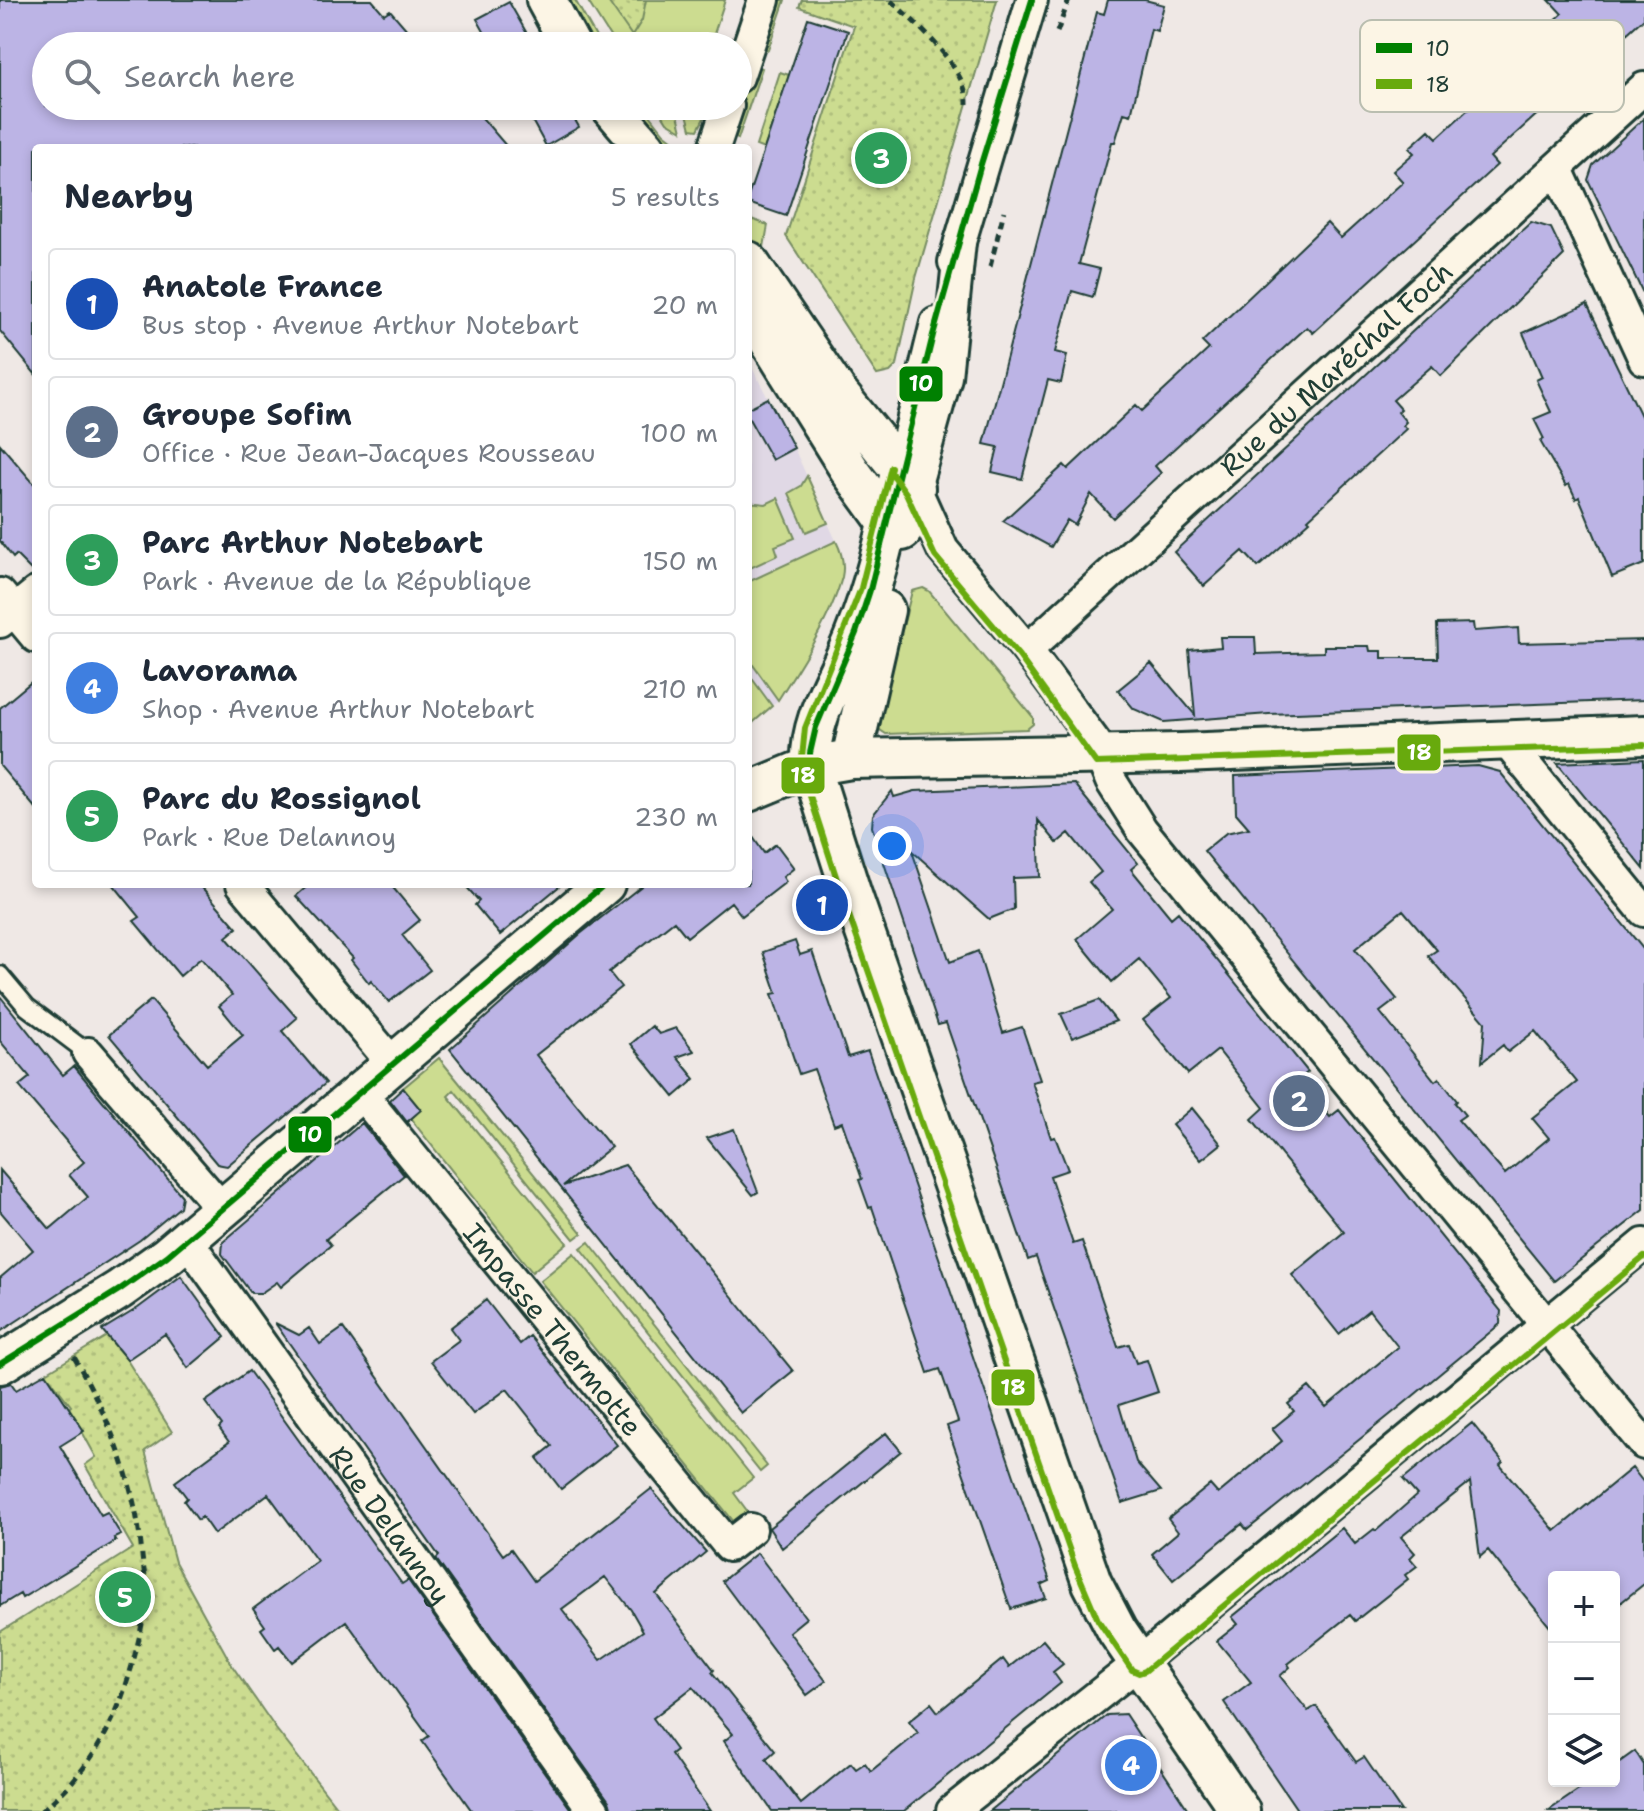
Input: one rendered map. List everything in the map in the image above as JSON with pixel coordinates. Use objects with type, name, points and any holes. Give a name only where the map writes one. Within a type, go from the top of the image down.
[{"type":"street","points":[[546,0],[563,32]]},
{"type":"street","points":[[752,36],[764,0]]},
{"type":"street","points":[[851,759],[908,478],[946,377],[960,242],[1032,0]]},
{"type":"street","name":"Rue du Maréchal Foch","points":[[1624,107],[1644,88]]},
{"type":"street","name":"Rue du Maréchal Foch","points":[[1027,650],[1618,112]]},
{"type":"street","points":[[622,120],[643,144]]},
{"type":"street","points":[[715,144],[723,120]]},
{"type":"street","points":[[1557,169],[1644,359]]},
{"type":"street","points":[[752,267],[837,392],[908,478],[943,550],[1027,650],[1095,742],[1111,781],[1142,830],[1644,1444]]},
{"type":"street","points":[[752,313],[835,447],[896,527],[943,550]]},
{"type":"street","points":[[896,527],[816,727],[810,753],[811,766],[851,892],[1084,1563],[1107,1615],[1240,1811]]},
{"type":"street","points":[[13,605],[32,631]]},
{"type":"street","points":[[752,790],[811,766],[851,759],[1100,754],[1644,735]]},
{"type":"street","points":[[1506,741],[1644,911]]},
{"type":"street","points":[[245,888],[393,1064]]},
{"type":"street","points":[[0,1364],[119,1290],[187,1240],[600,888]]},
{"type":"street","points":[[88,1053],[223,1210]]},
{"type":"street","name":"Impasse Thermotte","points":[[360,1092],[729,1546],[751,1529]]},
{"type":"street","name":"Rue Delannoy","points":[[187,1240],[594,1811]]},
{"type":"street","points":[[952,1811],[1139,1663],[1644,1244]]},
{"type":"lane","points":[[0,975],[27,1007],[88,1053]]},
{"type":"path","points":[[892,0],[950,62],[967,95],[967,108]]},
{"type":"path","points":[[1056,34],[1069,0]]},
{"type":"path","points":[[990,270],[1004,209]]},
{"type":"path","points":[[41,1811],[64,1793],[88,1764],[120,1703],[143,1621],[146,1589],[140,1527],[116,1439],[98,1398],[74,1356],[52,1331]]},
{"type":"shaded area","points":[[752,368],[794,448],[843,556],[842,576],[823,621],[778,700],[752,723]]},
{"type":"green space","points":[[563,0],[575,0],[593,32],[580,32]]},
{"type":"green space","points":[[587,0],[725,0],[715,32],[607,32]]},
{"type":"green space","points":[[607,0],[646,0],[642,20],[634,32],[629,32]]},
{"type":"green space","points":[[773,0],[785,0],[768,50],[757,46]]},
{"type":"green space","points":[[802,0],[997,0],[916,278],[897,365],[890,372],[877,375],[786,236],[854,26],[799,7]]},
{"type":"green space","points":[[752,64],[762,68],[752,98]]},
{"type":"green space","points":[[780,72],[789,75],[764,149],[756,146]]},
{"type":"green space","points":[[642,120],[654,120],[678,144],[663,144]]},
{"type":"green space","points":[[679,120],[682,131],[667,122]]},
{"type":"green space","points":[[689,120],[703,120],[698,130],[691,129]]},
{"type":"green space","points":[[733,120],[744,120],[738,139],[728,134]]},
{"type":"green space","points":[[752,219],[768,225],[761,264],[752,252]]},
{"type":"green space","points":[[807,476],[828,523],[806,532],[789,493],[801,486]]},
{"type":"green space","points":[[778,498],[795,538],[775,546],[778,555],[752,567],[752,502],[766,504]]},
{"type":"green space","points":[[836,541],[841,554],[842,577],[831,608],[778,700],[752,665],[752,580]]},
{"type":"green space","points":[[923,588],[929,591],[1033,717],[1033,724],[1027,729],[886,734],[877,728],[912,591]]},
{"type":"green space","points":[[752,678],[772,706],[752,724]]},
{"type":"green space","points":[[439,1058],[582,1233],[574,1239],[454,1090],[448,1096],[567,1243],[532,1272],[411,1119],[420,1110],[403,1088]]},
{"type":"green space","points":[[589,1242],[767,1466],[760,1472],[581,1248]]},
{"type":"green space","points":[[574,1253],[753,1478],[734,1493],[748,1512],[734,1522],[540,1281]]},
{"type":"green space","points":[[107,1336],[127,1360],[172,1432],[145,1451],[175,1562],[233,1667],[276,1729],[340,1811],[0,1811],[0,1632],[133,1548],[85,1465],[96,1457],[69,1408],[71,1406],[46,1373]]},
{"type":"building","points":[[0,0],[372,0],[384,14],[390,10],[409,32],[32,32],[32,120],[484,120],[505,144],[32,144],[32,370],[0,331]]},
{"type":"building","points":[[1108,0],[1145,0],[1164,5],[1157,31],[1151,29],[1131,115],[1124,113],[1115,142],[1112,142],[1079,264],[1100,269],[1093,297],[1072,291],[1055,352],[1067,355],[1061,383],[1048,380],[1022,479],[992,472],[998,447],[984,444],[1097,12],[1104,14]]},
{"type":"building","points":[[1549,0],[1644,0],[1644,18],[1624,36],[1624,20],[1555,20],[1562,14]]},
{"type":"building","points":[[509,2],[526,32],[484,32],[477,19]]},
{"type":"building","points":[[808,18],[848,31],[786,216],[752,204],[752,185]]},
{"type":"building","points":[[1465,112],[1540,112],[1490,157],[1497,165],[1313,333],[1307,327],[1155,466],[1161,473],[1113,518],[1091,494],[1075,525],[1067,520],[1051,547],[1003,521],[1064,465],[1068,469],[1136,405],[1142,411],[1209,349],[1202,342],[1327,223],[1341,238],[1403,182],[1393,171],[1414,153],[1409,148],[1429,130],[1437,138]]},
{"type":"building","points":[[1644,118],[1644,295],[1588,180],[1593,165]]},
{"type":"building","points":[[532,120],[575,120],[579,127],[545,144]]},
{"type":"building","points":[[1531,222],[1551,228],[1564,255],[1441,376],[1432,366],[1393,400],[1401,409],[1398,412],[1406,422],[1403,425],[1406,429],[1308,519],[1310,521],[1258,567],[1243,551],[1204,586],[1174,552]]},
{"type":"building","points":[[1587,304],[1644,422],[1644,564],[1612,577],[1579,497],[1576,499],[1569,484],[1566,486],[1540,441],[1544,439],[1534,419],[1551,412],[1536,380],[1542,377],[1523,333]]},
{"type":"building","points":[[768,398],[794,448],[772,460],[752,424],[752,406]]},
{"type":"building","points":[[0,444],[32,481],[32,571],[16,555],[13,558],[0,541]]},
{"type":"building","points":[[1473,623],[1474,631],[1518,628],[1519,643],[1644,640],[1644,700],[1269,714],[1164,722],[1134,709],[1118,690],[1151,663],[1195,715],[1189,650],[1221,647],[1220,637],[1255,637],[1256,654],[1324,652],[1324,646],[1369,646],[1370,651],[1382,651],[1382,658],[1438,658],[1437,624]]},
{"type":"building","points":[[32,681],[32,804],[0,766],[0,708]]},
{"type":"building","points":[[1644,759],[1644,869],[1557,763]]},
{"type":"building","points":[[1478,766],[1500,772],[1644,950],[1644,1210],[1554,1281],[1204,851],[1226,833],[1249,828],[1236,813],[1235,776]],"holes":[[[1403,910],[1437,950],[1428,956],[1485,1022],[1482,1062],[1503,1045],[1508,1052],[1535,1031],[1577,1082],[1532,1118],[1549,1138],[1505,1174],[1458,1120],[1465,1115],[1455,1103],[1457,1101],[1439,1078],[1435,1081],[1380,1012],[1397,999],[1355,949]]]},
{"type":"building","points":[[1074,784],[1138,863],[1131,869],[1171,918],[1178,912],[1308,1072],[1300,1079],[1330,1117],[1339,1110],[1501,1311],[1500,1324],[1401,1406],[1247,1530],[1242,1524],[1173,1580],[1152,1554],[1178,1532],[1168,1519],[1210,1485],[1218,1494],[1282,1441],[1272,1429],[1294,1411],[1288,1404],[1309,1387],[1326,1407],[1398,1347],[1369,1310],[1339,1334],[1292,1275],[1344,1232],[1252,1119],[1264,1108],[1218,1050],[1188,1074],[1143,1020],[1171,998],[1139,959],[1112,982],[1077,939],[1112,909],[1089,882],[1101,872],[1069,833],[1057,843],[1038,820],[1040,877],[1013,878],[1014,909],[989,919],[912,851],[950,962],[978,951],[1003,1033],[1022,1027],[1040,1080],[1032,1082],[1051,1138],[1055,1137],[1068,1170],[1050,1176],[1073,1244],[1082,1241],[1118,1347],[1129,1344],[1136,1363],[1147,1360],[1158,1392],[1119,1405],[1136,1462],[1161,1491],[1122,1503],[1036,1257],[1028,1260],[946,1023],[938,1025],[872,827],[873,815],[892,791],[894,797],[915,791]]},
{"type":"building","points":[[752,836],[764,853],[776,844],[794,868],[783,877],[786,882],[742,916],[731,902],[687,937],[674,921],[609,972],[621,987],[536,1055],[611,1147],[563,1186],[625,1165],[793,1371],[741,1413],[450,1049],[579,935],[639,888],[752,888]]},
{"type":"building","points":[[116,888],[202,888],[237,928],[226,937],[297,1018],[282,1031],[326,1083],[227,1166],[217,1164],[109,1035],[151,1000],[207,1065],[243,1035],[219,1006],[232,995],[201,958],[180,976],[134,921],[140,917]]},
{"type":"building","points":[[305,888],[393,888],[420,920],[402,935],[430,970],[389,1002],[371,981],[369,983],[351,960],[353,958],[296,896]]},
{"type":"building","points":[[468,888],[557,888],[500,935],[475,905],[479,901]]},
{"type":"building","points":[[795,941],[800,955],[812,951],[848,1057],[868,1051],[1050,1581],[1041,1585],[1046,1598],[1011,1609],[947,1426],[958,1422],[940,1369],[928,1373],[872,1207],[869,1208],[859,1180],[862,1179],[842,1122],[834,1125],[814,1069],[799,1074],[772,994],[777,993],[763,952]]},
{"type":"building","points":[[0,996],[63,1075],[74,1066],[182,1196],[180,1207],[140,1240],[0,1332],[0,1278],[33,1250],[0,1211],[0,1170],[50,1229],[88,1197],[69,1175],[84,1162],[19,1086],[30,1077],[0,1041]]},
{"type":"building","points":[[1099,1000],[1116,1021],[1072,1038],[1061,1014]]},
{"type":"building","points":[[652,1026],[659,1034],[676,1028],[694,1051],[677,1057],[695,1079],[674,1097],[631,1044]]},
{"type":"building","points":[[403,1088],[421,1110],[407,1122],[390,1100]]},
{"type":"building","points":[[1192,1108],[1221,1144],[1201,1160],[1172,1125]]},
{"type":"building","points":[[362,1123],[404,1175],[326,1239],[331,1245],[281,1287],[277,1282],[261,1293],[251,1293],[222,1254],[223,1242]]},
{"type":"building","points":[[734,1129],[758,1192],[753,1195],[707,1138]]},
{"type":"building","points":[[181,1276],[225,1337],[188,1368],[165,1334],[127,1360],[102,1330]]},
{"type":"building","points":[[486,1300],[520,1344],[530,1336],[617,1445],[561,1489],[537,1458],[552,1446],[507,1389],[473,1414],[431,1361],[459,1340],[450,1328]]},
{"type":"building","points":[[275,1323],[299,1335],[309,1328],[320,1344],[343,1328],[503,1555],[511,1549],[534,1581],[651,1489],[706,1552],[656,1594],[714,1670],[712,1672],[775,1751],[766,1759],[801,1804],[851,1763],[856,1769],[865,1763],[871,1771],[918,1733],[909,1721],[931,1703],[938,1712],[1003,1659],[1009,1667],[1043,1640],[1063,1664],[1053,1672],[1061,1683],[904,1811],[772,1811],[724,1741],[733,1734],[693,1687],[653,1718],[676,1750],[671,1754],[710,1811],[612,1811],[609,1801],[436,1559],[439,1556]],"holes":[[[605,1577],[643,1631],[601,1660],[562,1609]]]},
{"type":"building","points":[[249,1371],[402,1584],[408,1580],[572,1811],[472,1811],[422,1741],[429,1736],[346,1621],[292,1662],[279,1646],[275,1649],[261,1629],[265,1626],[253,1609],[317,1561],[268,1494],[214,1534],[202,1517],[198,1520],[175,1482],[229,1442],[219,1428],[222,1425],[205,1402]]},
{"type":"building","points":[[46,1373],[84,1431],[60,1446],[101,1515],[107,1512],[121,1535],[22,1598],[20,1594],[0,1606],[0,1386],[11,1383],[16,1390]]},
{"type":"building","points":[[1472,1423],[1503,1462],[1500,1465],[1555,1531],[1632,1468],[1644,1483],[1644,1584],[1620,1603],[1620,1571],[1548,1571],[1548,1625],[1488,1550],[1480,1557],[1470,1482],[1401,1537],[1415,1553],[1410,1558],[1417,1566],[1405,1575],[1408,1579],[1355,1621],[1350,1615],[1288,1664],[1290,1667],[1280,1676],[1308,1711],[1316,1706],[1356,1762],[1364,1757],[1401,1811],[1298,1811],[1224,1702],[1251,1682],[1217,1641],[1238,1624],[1232,1617],[1342,1528],[1355,1544],[1374,1529],[1376,1531],[1417,1495],[1403,1479]]},
{"type":"building","points":[[886,1433],[901,1451],[782,1548],[769,1528]]},
{"type":"building","points":[[757,1553],[806,1618],[789,1632],[826,1681],[807,1695],[722,1581]]},
{"type":"building","points":[[1125,1714],[1189,1811],[990,1811],[1107,1715]]},
{"type":"building","points":[[1635,1751],[1644,1765],[1644,1811],[1548,1811],[1583,1787],[1620,1787],[1620,1762]]},
{"type":"transit line","name":"10","points":[[811,766],[810,753],[816,727],[856,633],[870,590],[933,335],[981,164],[1032,0]]},
{"type":"transit line","name":"18","points":[[891,467],[861,588],[805,728],[801,768],[842,895],[1075,1566],[1098,1620],[1132,1670],[1139,1673],[1145,1671],[1644,1257]]},
{"type":"transit line","name":"18","points":[[893,475],[906,493],[935,556],[1019,656],[1096,763],[1644,745]]},
{"type":"transit line","name":"10","points":[[0,1364],[119,1290],[167,1256],[600,888]]},
{"type":"place","name":"Parc Arthur Notebart","points":[[881,158]]},
{"type":"place","name":"Anatole France","points":[[822,905]]},
{"type":"place","name":"Groupe Sofim","points":[[1299,1101]]},
{"type":"place","name":"Parc du Rossignol","points":[[125,1597]]},
{"type":"place","name":"Lavorama","points":[[1131,1765]]}]
